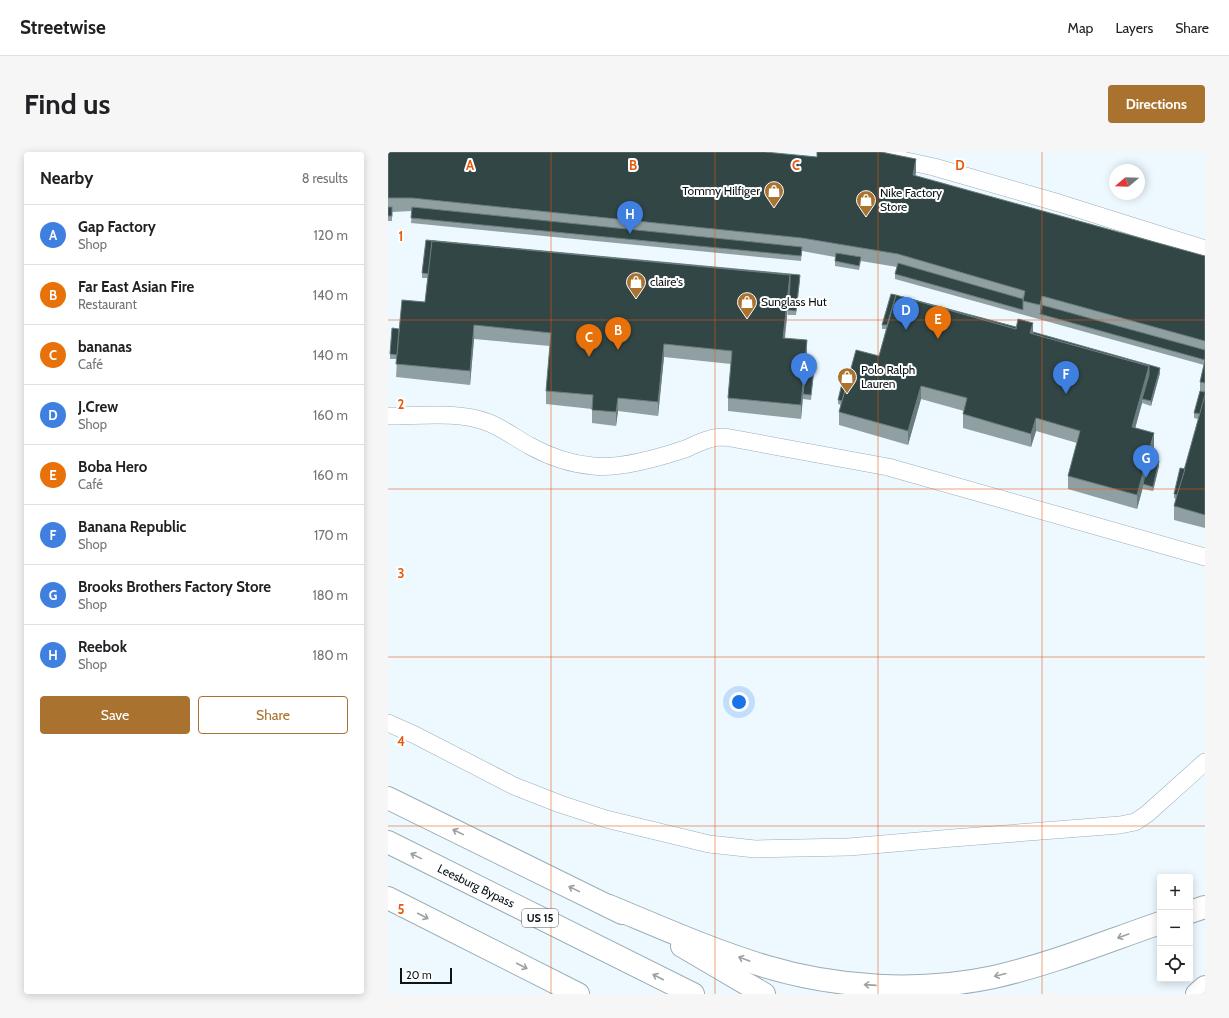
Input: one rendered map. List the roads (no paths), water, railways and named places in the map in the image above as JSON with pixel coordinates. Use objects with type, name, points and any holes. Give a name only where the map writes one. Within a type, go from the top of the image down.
[{"type":"highway","points":[[388,798],[609,906],[652,929],[764,994]]},
{"type":"highway","name":"Leesburg Bypass","points":[[388,842],[692,994]]},
{"type":"highway","points":[[388,898],[578,994]]},
{"type":"highway","points":[[609,906],[764,966],[805,977],[847,983],[897,986],[945,984],[993,977],[1046,963],[1157,924]]},
{"type":"highway","points":[[1193,911],[1205,907]]},
{"type":"highway","points":[[1197,994],[1205,987]]},
{"type":"lane","points":[[865,152],[941,169],[1058,203],[1205,249]]},
{"type":"lane","points":[[388,416],[446,416],[471,418],[502,428],[530,446],[552,456],[593,466],[617,465],[641,461],[687,448],[711,438],[732,438],[888,467],[1205,557]]},
{"type":"lane","points":[[388,723],[415,735],[514,786],[560,804],[606,819],[660,833],[708,844],[755,850],[848,847],[1120,825],[1135,822],[1147,814],[1205,762]]},
{"type":"place","name":"Tommy Hilfiger","points":[[774,208]]},
{"type":"place","name":"Nike Factory Store","points":[[866,217]]},
{"type":"place","name":"Reebok","points":[[630,234]]},
{"type":"place","name":"claire's","points":[[636,299]]},
{"type":"place","name":"Sunglass Hut","points":[[747,319]]},
{"type":"place","name":"J.Crew","points":[[906,330]]},
{"type":"place","name":"Boba Hero","points":[[938,339]]},
{"type":"place","name":"Far East Asian Fire","points":[[618,350]]},
{"type":"place","name":"bananas","points":[[589,357]]},
{"type":"place","name":"Gap Factory","points":[[804,386]]},
{"type":"place","name":"Polo Ralph Lauren","points":[[847,394]]},
{"type":"place","name":"Banana Republic","points":[[1066,394]]},
{"type":"place","name":"Brooks Brothers Factory Store","points":[[1146,478]]}]
